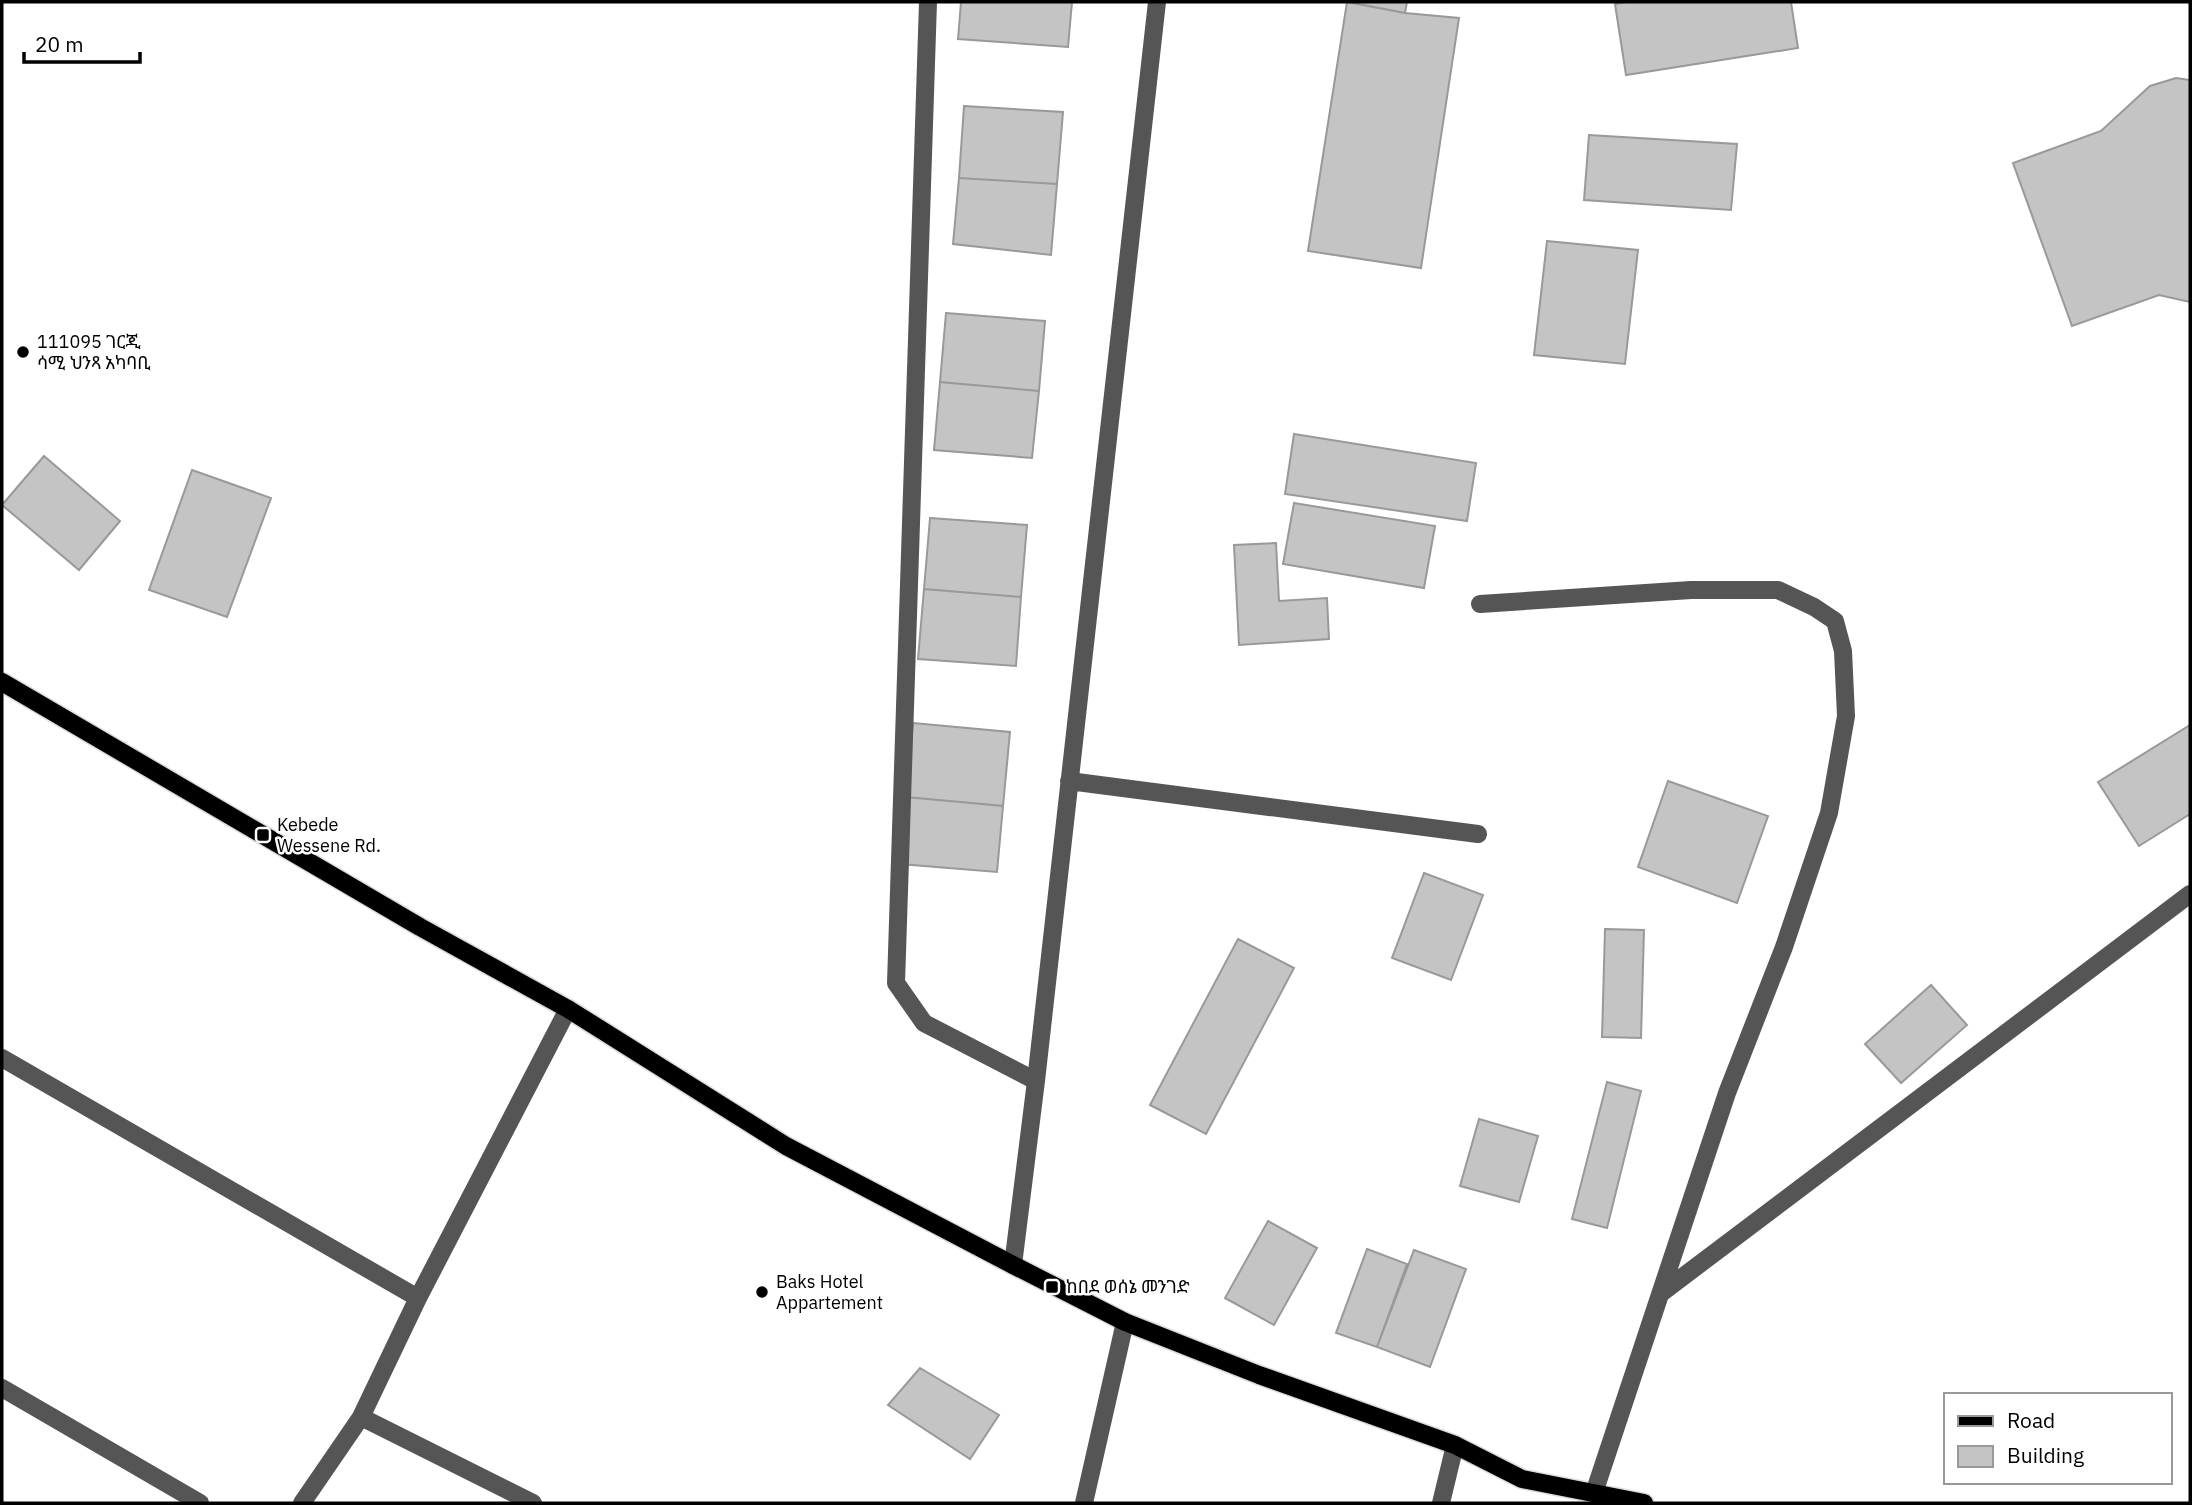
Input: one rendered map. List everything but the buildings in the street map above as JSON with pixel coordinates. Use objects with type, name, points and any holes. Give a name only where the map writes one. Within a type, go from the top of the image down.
[{"type":"main road","points":[[2,682],[420,928],[568,1009],[786,1146],[1125,1322],[1259,1375],[1455,1446],[1522,1479],[1644,1503]]},
{"type":"street","points":[[928,2],[896,983],[924,1023],[1036,1082]]},
{"type":"street","points":[[1013,1265],[1036,1082],[1157,2]]},
{"type":"street","points":[[1480,604],[1691,590],[1777,590],[1814,607],[1835,621],[1840,641],[1846,716],[1829,813],[1784,947],[1727,1093],[1594,1493]]},
{"type":"street","points":[[1069,781],[1478,834]]},
{"type":"street","points":[[1660,1294],[2190,894]]},
{"type":"street","points":[[302,1503],[361,1417],[418,1298],[568,1009]]},
{"type":"street","points":[[2,1058],[418,1298]]},
{"type":"street","points":[[1084,1503],[1125,1322]]},
{"type":"street","points":[[2,1388],[200,1503]]},
{"type":"street","points":[[361,1417],[533,1503]]},
{"type":"street","points":[[1441,1503],[1455,1446]]},
{"type":"place","name":"111095 ገርጂ ሳሚ ህንጻ አካባቢ","points":[[23,352]]},
{"type":"place","name":"Kebede Wessene Rd.","points":[[263,835]]},
{"type":"place","name":"ከበደ ወሰኔ መንገድ","points":[[1052,1287]]},
{"type":"place","name":"Baks Hotel Appartement","points":[[762,1292]]}]
